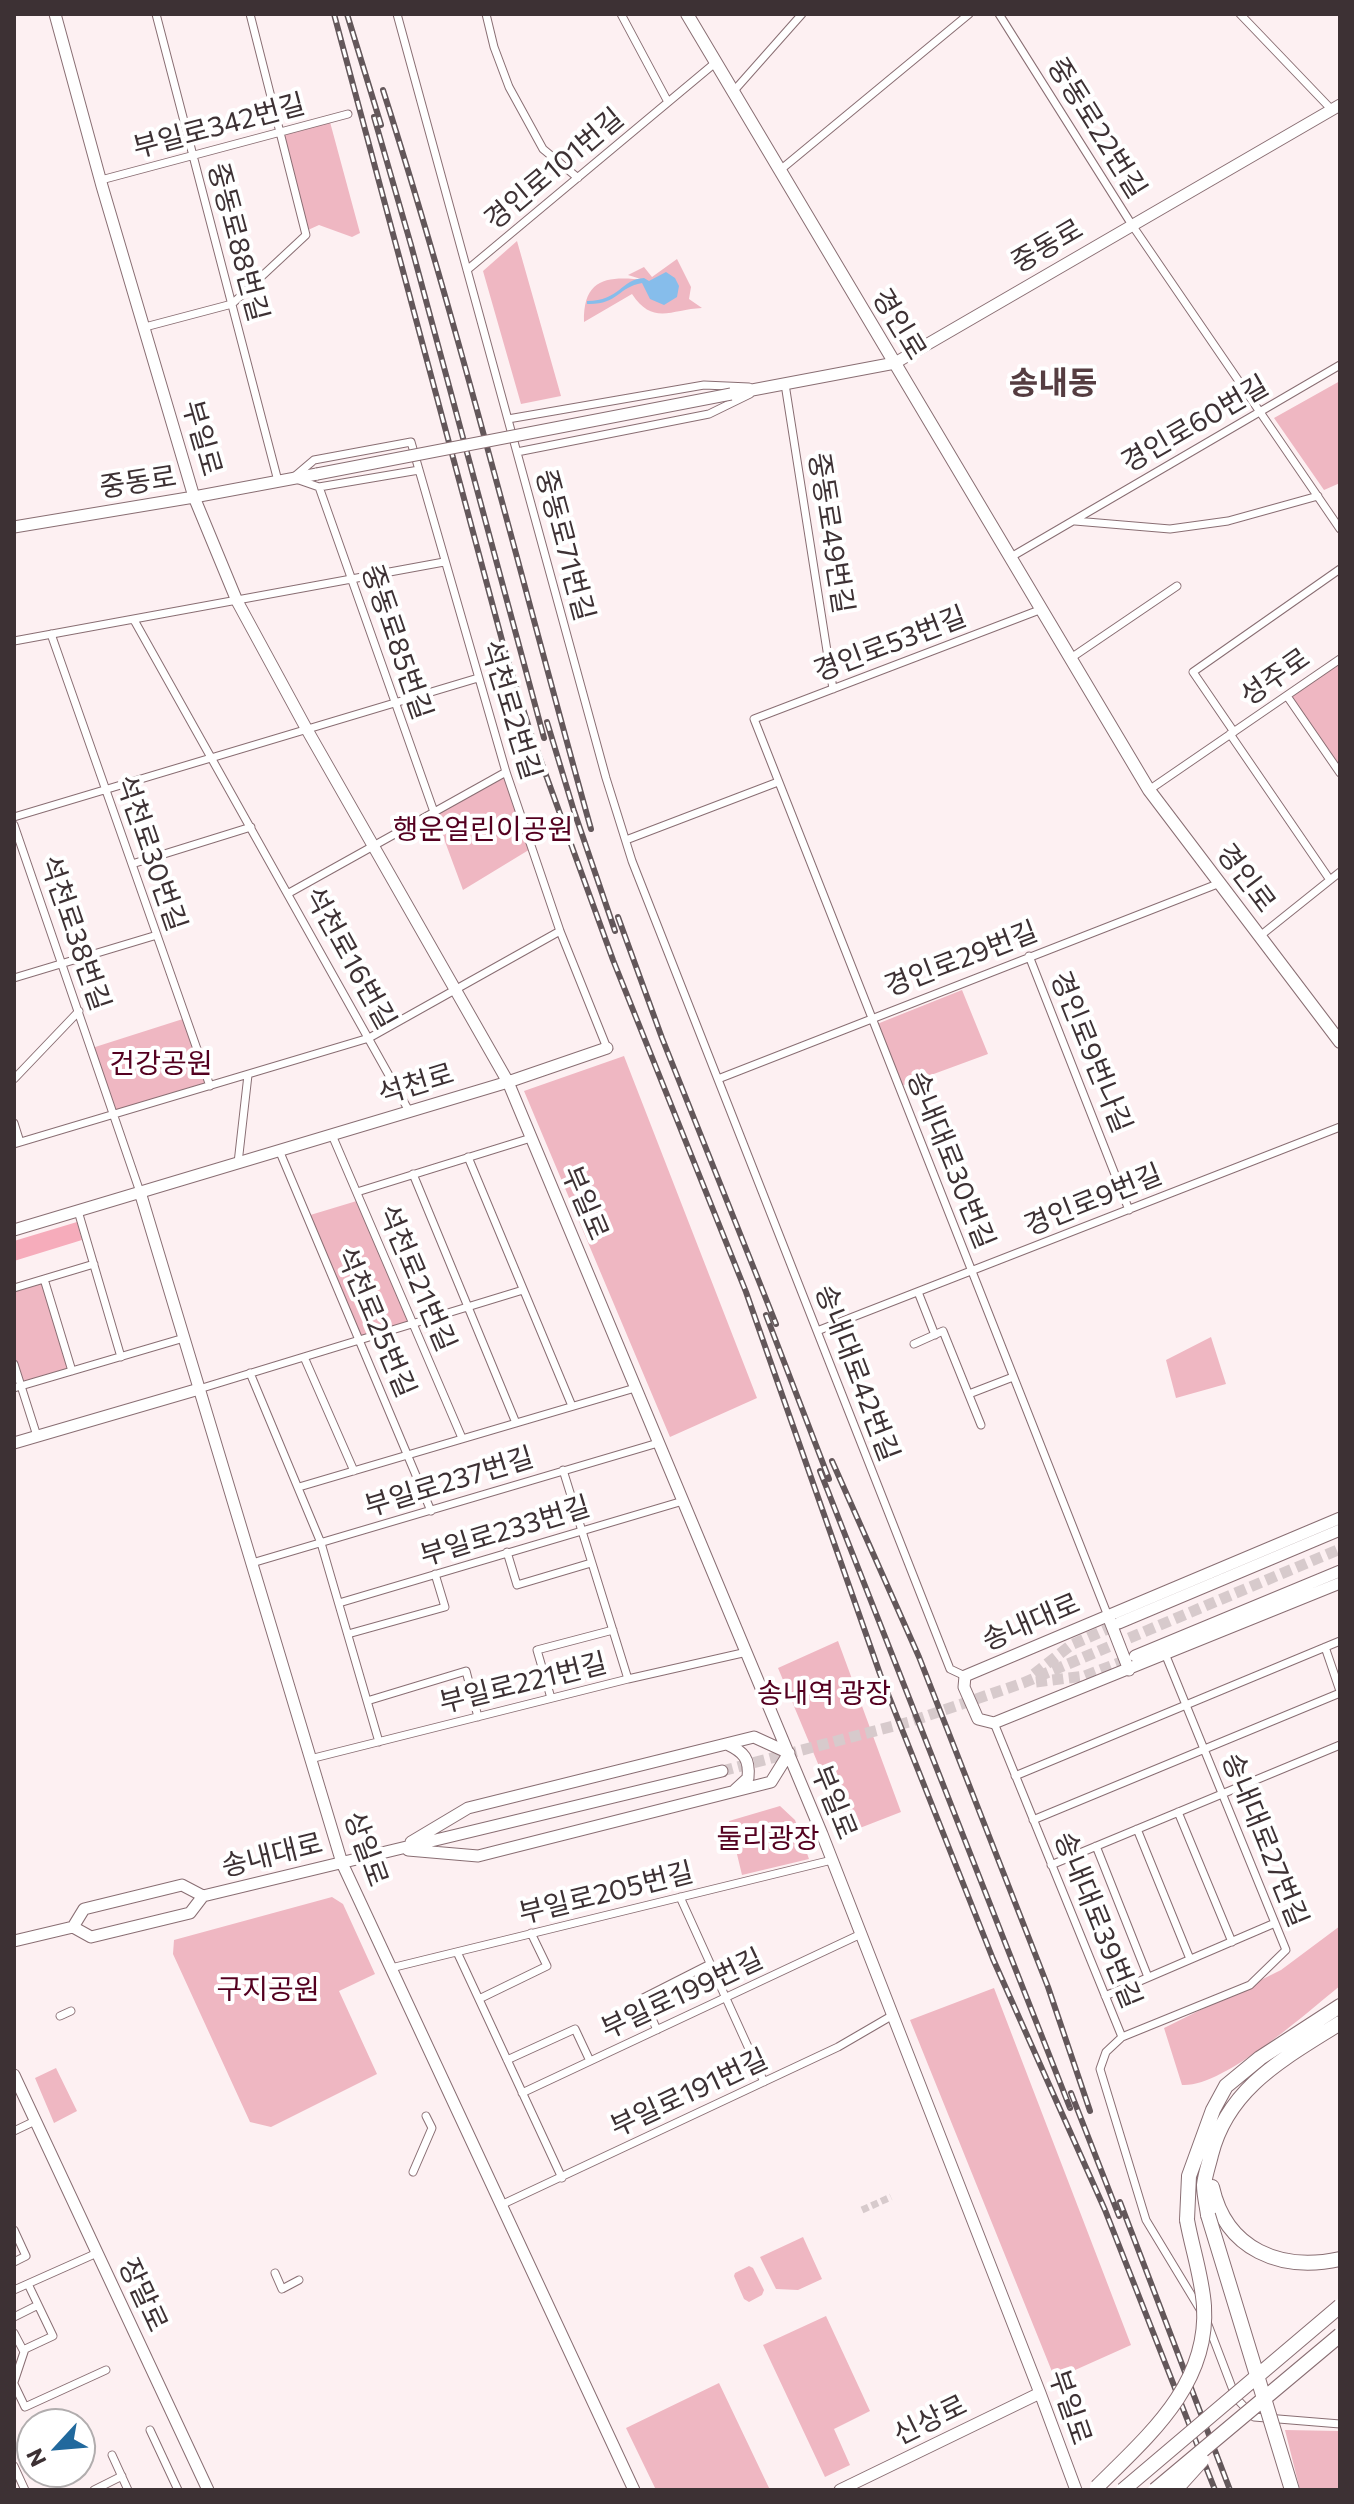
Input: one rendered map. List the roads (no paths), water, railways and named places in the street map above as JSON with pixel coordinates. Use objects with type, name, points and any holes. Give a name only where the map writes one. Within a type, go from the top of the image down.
[{"type":"highway","points":[[1283,2490],[1196,2184],[1213,2110],[1226,2086],[1260,2058],[1340,2006]]},
{"type":"highway","points":[[1094,2490],[1166,2417],[1197,2363],[1203,2333],[1203,2215],[1213,2189],[1205,2151],[1248,2087],[1268,2069],[1340,2023]]},
{"type":"highway","points":[[1203,2215],[1234,2232],[1262,2254],[1282,2261],[1303,2264],[1340,2259]]},
{"type":"highway","points":[[1203,2215],[1292,2490]]},
{"type":"highway","points":[[1123,2490],[1340,2306]]},
{"type":"highway","points":[[1155,2490],[1340,2335]]},
{"type":"highway","points":[[1175,2490],[1232,2427]]},
{"type":"main road","name":"경인로","points":[[687,14],[1149,790],[1340,1042]]},
{"type":"street","name":"부일로","points":[[55,14],[194,497],[237,601],[508,1082],[789,1753],[1076,2490]]},
{"type":"street","name":"중동로88번길","points":[[156,14],[278,481]]},
{"type":"street","points":[[145,327],[232,304],[306,233],[250,14]]},
{"type":"street","name":"중동로71번길","points":[[397,14],[606,778],[626,840],[718,1079]]},
{"type":"street","points":[[486,14],[509,87],[543,149],[578,178]]},
{"type":"street","points":[[621,14],[668,102]]},
{"type":"street","points":[[732,93],[802,14]]},
{"type":"street","points":[[779,171],[969,14]]},
{"type":"street","name":"중동로22번길","points":[[999,14],[1132,225],[1340,529]]},
{"type":"street","points":[[1240,14],[1336,108]]},
{"type":"street","name":"경인로101번길","points":[[467,270],[715,63]]},
{"type":"street","name":"중동로","points":[[14,527],[194,497],[895,363],[1336,108]]},
{"type":"street","name":"부일로342번길","points":[[101,180],[348,114]]},
{"type":"street","name":"경인로60번길","points":[[1011,557],[1340,365]]},
{"type":"street","name":"중동로49번길","points":[[785,384],[833,689]]},
{"type":"street","name":"중동로","points":[[508,419],[704,385],[763,388]]},
{"type":"street","name":"중동로","points":[[517,452],[709,414],[763,388]]},
{"type":"street","points":[[411,442],[419,470],[319,487],[293,478],[314,460],[411,442]]},
{"type":"street","name":"석천로2번길","points":[[419,470],[506,772],[560,931],[607,1048]]},
{"type":"street","name":"중동로85번길","points":[[319,487],[434,812]]},
{"type":"street","points":[[1073,521],[1170,529],[1228,521],[1318,496]]},
{"type":"street","points":[[14,641],[444,562]]},
{"type":"street","name":"성주로","points":[[1232,733],[1193,672],[1340,569]]},
{"type":"street","points":[[1071,658],[1177,586]]},
{"type":"street","name":"경인로53번길","points":[[754,719],[1042,609]]},
{"type":"street","name":"석천로16번길","points":[[134,620],[409,1111]]},
{"type":"street","name":"석천로30번길","points":[[51,634],[210,1086]]},
{"type":"street","name":"성주로","points":[[1149,790],[1340,659]]},
{"type":"street","points":[[14,817],[478,678]]},
{"type":"street","points":[[1287,696],[1340,773]]},
{"type":"street","name":"송내대로30번길","points":[[754,719],[1108,1616]]},
{"type":"street","points":[[1232,733],[1330,880]]},
{"type":"street","points":[[289,893],[506,772]]},
{"type":"street","points":[[626,840],[778,782]]},
{"type":"street","name":"석천로38번길","points":[[14,825],[140,1192]]},
{"type":"street","points":[[132,864],[251,827]]},
{"type":"street","points":[[1260,936],[1340,872]]},
{"type":"street","name":"경인로29번길","points":[[718,1079],[1220,883]]},
{"type":"street","points":[[14,1123],[17,1143],[369,1038],[560,931]]},
{"type":"street","points":[[14,978],[157,935]]},
{"type":"street","name":"경인로9번나길","points":[[1029,956],[1129,1210]]},
{"type":"street","points":[[14,1079],[79,1011]]},
{"type":"street","name":"석천로","points":[[14,1230],[508,1082],[607,1048]]},
{"type":"street","points":[[238,1163],[248,1075]]},
{"type":"street","name":"송내대로42번길","points":[[718,1079],[950,1669],[965,1676]]},
{"type":"street","name":"경인로9번길","points":[[817,1331],[1340,1127]]},
{"type":"street","name":"석천로21번길","points":[[332,1135],[462,1438]]},
{"type":"street","points":[[357,1192],[531,1138]]},
{"type":"street","name":"석천로25번길","points":[[279,1150],[431,1511]]},
{"type":"street","points":[[468,1157],[572,1406]]},
{"type":"street","points":[[413,1174],[516,1423]]},
{"type":"street","name":"상일로","points":[[140,1192],[342,1863],[634,2490]]},
{"type":"street","points":[[78,1211],[121,1357]]},
{"type":"street","points":[[14,1288],[94,1264]]},
{"type":"street","points":[[44,1279],[72,1371]]},
{"type":"street","points":[[14,1443],[523,1290]]},
{"type":"street","points":[[918,1292],[935,1335]]},
{"type":"street","points":[[914,1344],[943,1331],[981,1425]]},
{"type":"street","points":[[17,1388],[184,1338]]},
{"type":"street","points":[[304,1357],[354,1471]]},
{"type":"street","points":[[14,1364],[17,1388],[37,1436]]},
{"type":"street","points":[[250,1373],[321,1543],[379,1742]]},
{"type":"street","points":[[969,1394],[1013,1377]]},
{"type":"street","points":[[299,1487],[635,1388]]},
{"type":"street","name":"부일로237번길","points":[[252,1563],[658,1443]]},
{"type":"street","points":[[563,1470],[628,1679]]},
{"type":"street","name":"부일로233번길","points":[[339,1603],[683,1501]]},
{"type":"street","name":"송내대로","points":[[994,1723],[978,1719],[964,1687],[965,1676],[1340,1518]]},
{"type":"street","name":"송내대로","points":[[1119,1623],[1340,1530]]},
{"type":"street","points":[[507,1552],[517,1585],[591,1563]]},
{"type":"street","points":[[1135,1656],[1340,1571]]},
{"type":"street","points":[[348,1634],[445,1607],[435,1574]]},
{"type":"street","points":[[994,1723],[1166,1656],[1340,1583]]},
{"type":"street","points":[[1108,1616],[1129,1670]]},
{"type":"street","points":[[551,1698],[537,1650],[613,1630]]},
{"type":"street","points":[[1015,1776],[1340,1641]]},
{"type":"street","points":[[1325,1647],[1340,1692]]},
{"type":"street","name":"부일로221번길","points":[[310,1759],[748,1652]]},
{"type":"street","name":"송내대로27번길","points":[[1122,2037],[1250,1985],[1286,1950],[1166,1656]]},
{"type":"street","points":[[367,1701],[466,1671],[478,1717]]},
{"type":"street","name":"송내대로27번길","points":[[1118,1785],[1340,1692]]},
{"type":"street","name":"송내대로39번길","points":[[994,1723],[1122,2037]]},
{"type":"street","name":"송내대로","points":[[754,1737],[789,1753],[771,1782],[478,1856],[400,1849],[468,1808],[754,1737]]},
{"type":"street","points":[[727,1744],[743,1751],[749,1766],[748,1778],[733,1792]]},
{"type":"street","points":[[1051,1865],[1340,1745]]},
{"type":"street","name":"송내대로","points":[[14,1941],[73,1927],[91,1937],[190,1913],[203,1896],[722,1771]]},
{"type":"street","name":"송내대로39번길","points":[[1033,1820],[1118,1785]]},
{"type":"street","points":[[1178,1812],[1232,1942]]},
{"type":"street","points":[[1137,1829],[1190,1959]]},
{"type":"street","points":[[1096,1846],[1148,1977]]},
{"type":"street","name":"부일로205번길","points":[[391,1968],[832,1860]]},
{"type":"street","name":"송내대로","points":[[73,1927],[84,1909],[182,1885],[203,1896]]},
{"type":"street","points":[[680,1897],[764,2082]]},
{"type":"street","points":[[1105,1996],[1275,1923]]},
{"type":"street","points":[[479,1999],[547,1966],[531,1933]]},
{"type":"street","name":"부일로199번길","points":[[522,2093],[861,1934]]},
{"type":"street","points":[[457,1952],[562,2178]]},
{"type":"street","points":[[657,2030],[643,1998],[710,1964]]},
{"type":"street","points":[[60,2016],[71,2011]]},
{"type":"street","name":"부일로191번길","points":[[501,2205],[838,2047],[893,2015]]},
{"type":"street","points":[[507,2060],[575,2029],[590,2061]]},
{"type":"street","points":[[1122,2037],[1106,2052],[1100,2069],[1146,2220],[1212,2330],[1236,2398],[1254,2417],[1340,2424]]},
{"type":"street","name":"장말로","points":[[14,2075],[208,2490]]},
{"type":"street","points":[[413,2172],[432,2128],[426,2116]]},
{"type":"street","points":[[14,2131],[35,2121]]},
{"type":"street","points":[[14,2230],[26,2256],[14,2262]]},
{"type":"street","points":[[14,2290],[97,2253]]},
{"type":"street","points":[[275,2273],[282,2289],[299,2280]]},
{"type":"street","points":[[28,2284],[53,2336],[25,2349],[14,2383],[25,2407],[106,2370]]},
{"type":"street","points":[[14,2317],[38,2305]]},
{"type":"street","points":[[14,2333],[25,2349]]},
{"type":"street","name":"신상로","points":[[840,2490],[1040,2393]]},
{"type":"street","points":[[150,2430],[178,2490]]},
{"type":"street","points":[[112,2455],[128,2490]]},
{"type":"street","points":[[14,2466],[25,2490]]},
{"type":"street","points":[[94,2490],[122,2476]]},
{"type":"water","points":[[666,272],[675,278],[679,286],[677,297],[664,305],[650,299],[642,283],[605,302],[587,304],[587,301],[607,298],[636,279],[649,281]]},
{"type":"tunnel","points":[[722,1771],[909,1722],[1023,1683],[1340,1549]]},
{"type":"tunnel","points":[[1034,1674],[1071,1645],[1119,1624]]},
{"type":"tunnel","points":[[1036,1682],[1085,1676],[1134,1657]]},
{"type":"tunnel","points":[[862,2210],[891,2197]]},
{"type":"railway","points":[[334,14],[506,655],[530,731],[613,960],[746,1292],[880,1674],[993,1959],[1105,2210],[1215,2490]]},
{"type":"railway","points":[[347,14],[381,125]]},
{"type":"railway","points":[[383,90],[465,366],[591,829]]},
{"type":"railway","points":[[374,117],[544,738]]},
{"type":"railway","points":[[547,722],[615,931]]},
{"type":"railway","points":[[618,917],[662,1038],[776,1324]]},
{"type":"railway","points":[[766,1315],[829,1479]]},
{"type":"railway","points":[[832,1461],[919,1657],[1048,1987],[1090,2111]]},
{"type":"railway","points":[[820,1471],[1070,2108]]},
{"type":"railway","points":[[1071,2093],[1119,2216]]},
{"type":"railway","points":[[1120,2202],[1230,2490]]},
{"type":"district","name":"송내동","points":[[1053,383]]},
{"type":"park label","name":"행운얼린이공원","points":[[483,830]]},
{"type":"park label","name":"건강공원","points":[[161,1064]]},
{"type":"park label","name":"송내역 광장","points":[[824,1694]]},
{"type":"park label","name":"둘리광장","points":[[768,1839]]},
{"type":"park label","name":"구지공원","points":[[268,1990]]}]
